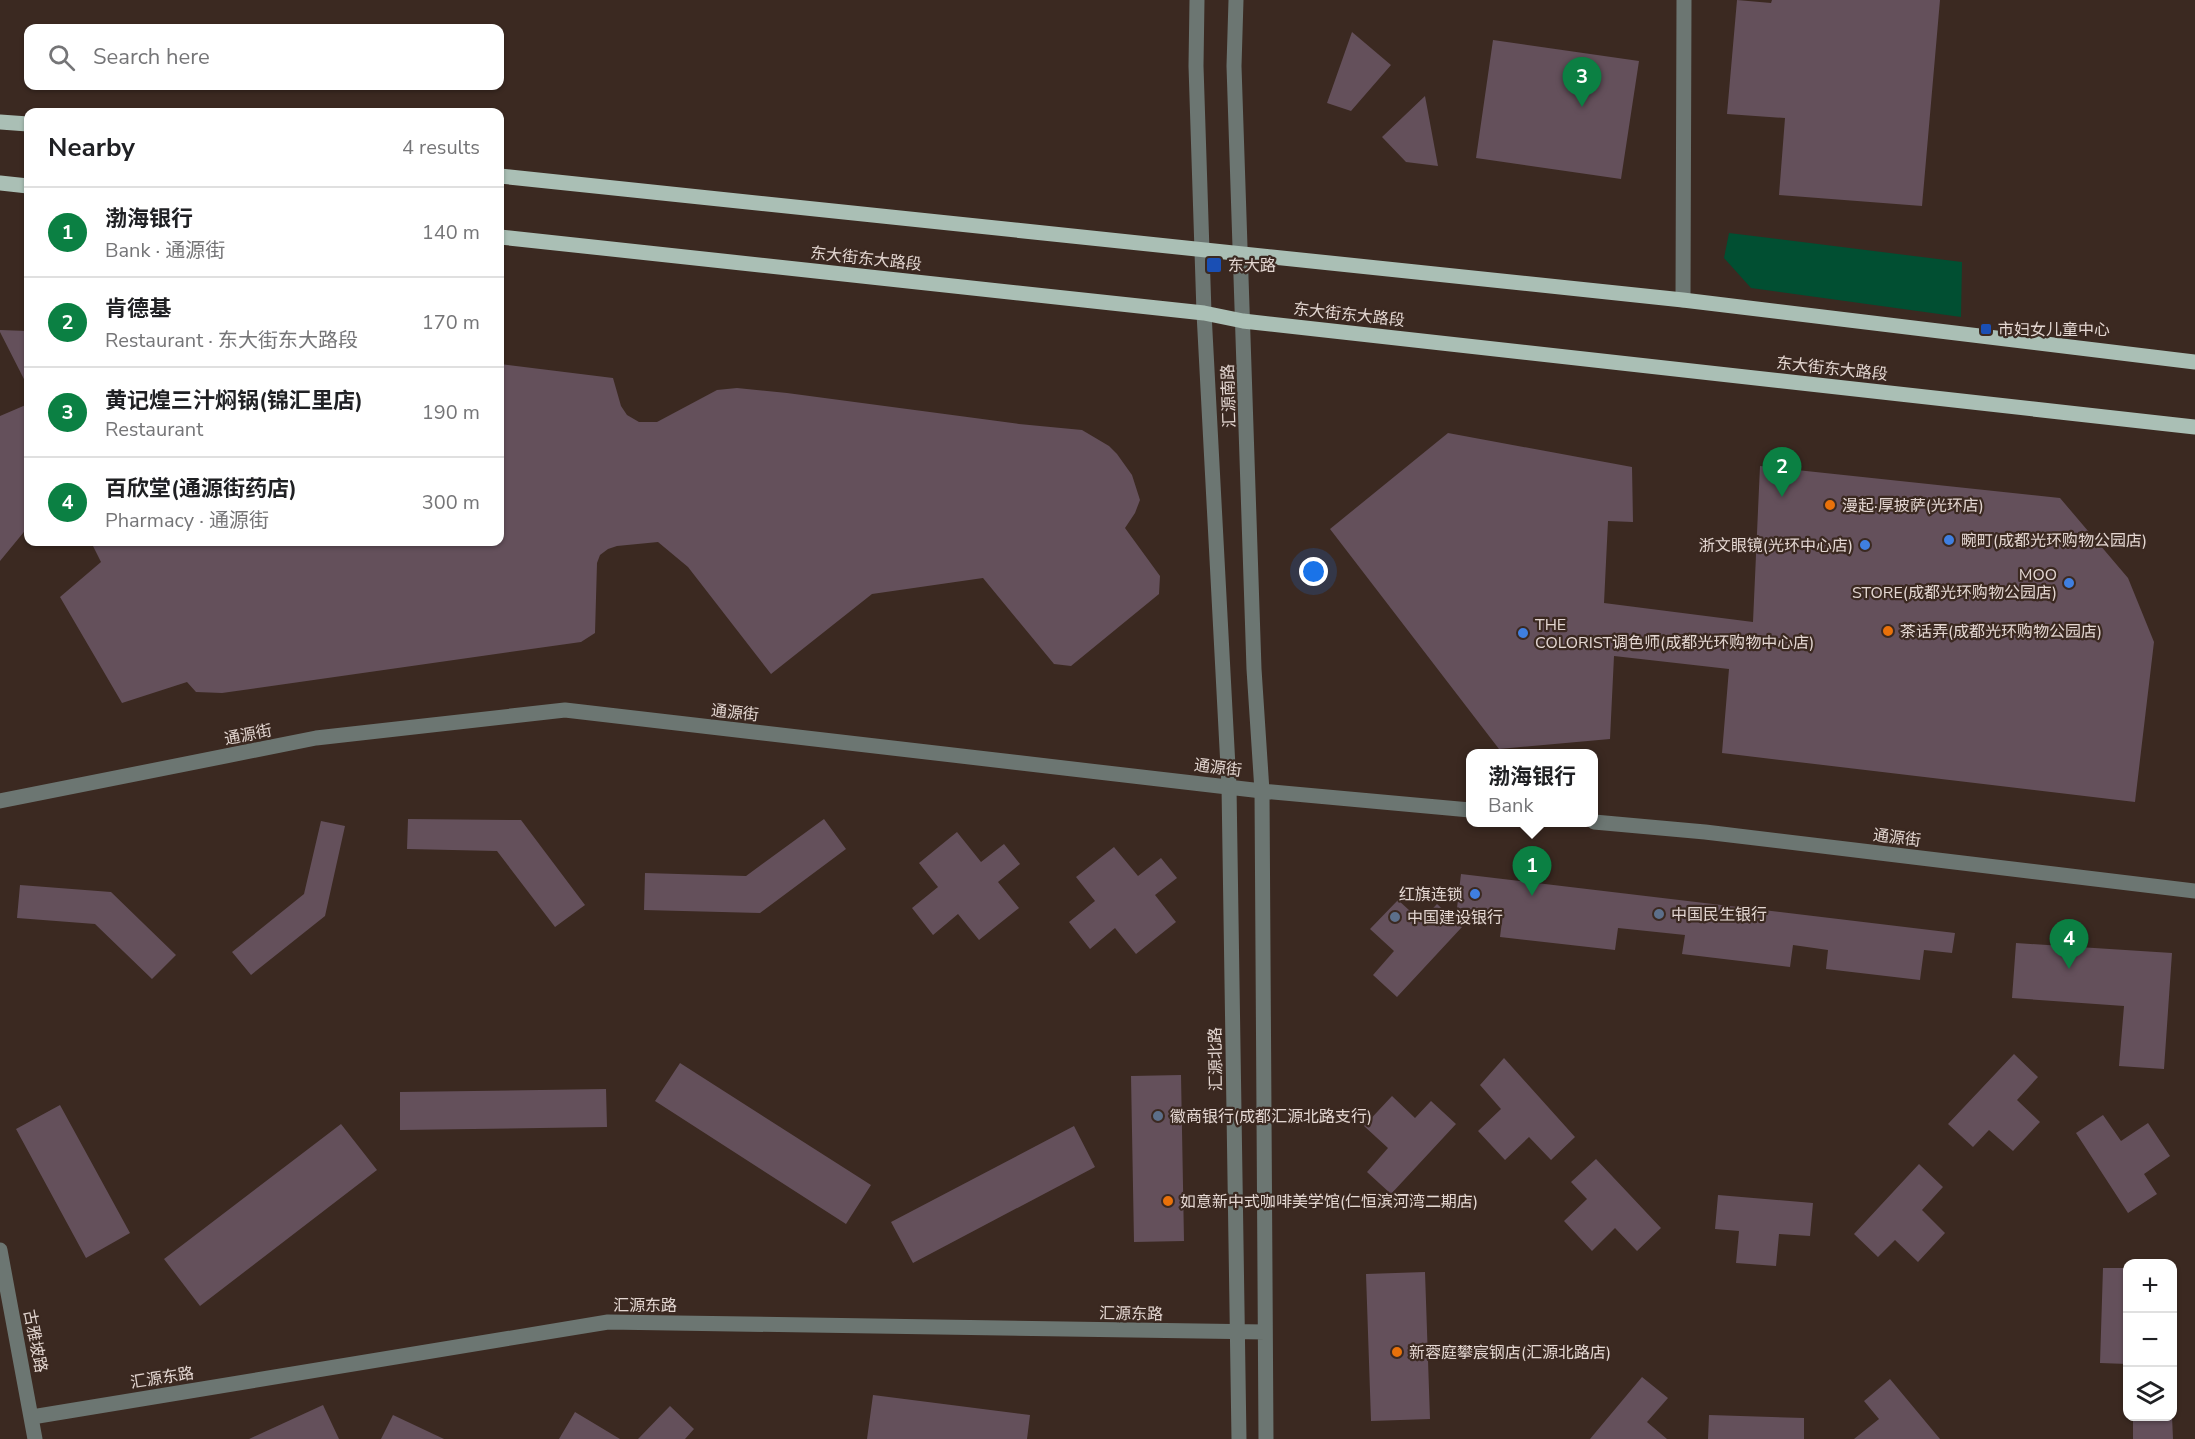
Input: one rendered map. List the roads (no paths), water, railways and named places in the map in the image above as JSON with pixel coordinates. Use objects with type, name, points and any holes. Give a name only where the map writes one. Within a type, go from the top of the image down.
[{"type":"main road","points":[[0,122],[24,124]]},
{"type":"main road","points":[[504,176],[1683,300],[2195,362]]},
{"type":"main road","points":[[0,183],[24,186]]},
{"type":"main road","name":"东大街东大路段","points":[[504,237],[1204,313],[1243,321],[2195,427]]},
{"type":"street","name":"汇源南路","points":[[1197,0],[1196,66],[1204,313],[1229,786]]},
{"type":"street","name":"汇源南路","points":[[1236,0],[1234,66],[1240,254],[1254,669],[1262,791]]},
{"type":"street","points":[[1683,300],[1684,0]]},
{"type":"street","name":"通源街","points":[[0,801],[316,738],[565,710],[1262,791],[1466,810]]},
{"type":"street","name":"汇源北路","points":[[1229,786],[1239,1439]]},
{"type":"street","points":[[1262,791],[1266,1439]]},
{"type":"street","name":"通源街","points":[[1598,822],[1705,832],[2195,891]]},
{"type":"street","name":"古雅坡路","points":[[0,1250],[35,1439]]},
{"type":"street","name":"汇源东路","points":[[32,1417],[608,1322],[1265,1332]]},
{"type":"place","name":"黄记煌三汁焖锅(锦汇里店)","points":[[1582,107]]},
{"type":"place","name":"东大路","points":[[1214,265]]},
{"type":"place","name":"市妇女儿童中心","points":[[1986,329]]},
{"type":"place","name":"肯德基","points":[[1782,497]]},
{"type":"place","name":"漫起·厚披萨(光环店)","points":[[1830,505]]},
{"type":"place","name":"畹町(成都光环购物公园店)","points":[[1949,540]]},
{"type":"place","name":"浙文眼镜(光环中心店)","points":[[1865,545]]},
{"type":"place","name":"MOO STORE(成都光环购物公园店)","points":[[2069,583]]},
{"type":"place","name":"茶话弄(成都光环购物公园店)","points":[[1888,631]]},
{"type":"place","name":"THE COLORIST调色师(成都光环购物中心店)","points":[[1523,633]]},
{"type":"place","name":"红旗连锁","points":[[1475,894]]},
{"type":"place","name":"渤海银行","points":[[1532,896]]},
{"type":"place","name":"中国民生银行","points":[[1659,914]]},
{"type":"place","name":"中国建设银行","points":[[1395,917]]},
{"type":"place","name":"百欣堂(通源街药店)","points":[[2069,969]]},
{"type":"place","name":"徽商银行(成都汇源北路支行)","points":[[1158,1116]]},
{"type":"place","name":"如意新中式咖啡美学馆(仁恒滨河湾二期店)","points":[[1168,1201]]},
{"type":"place","name":"新蓉庭攀宸钢店(汇源北路店)","points":[[1397,1352]]}]
